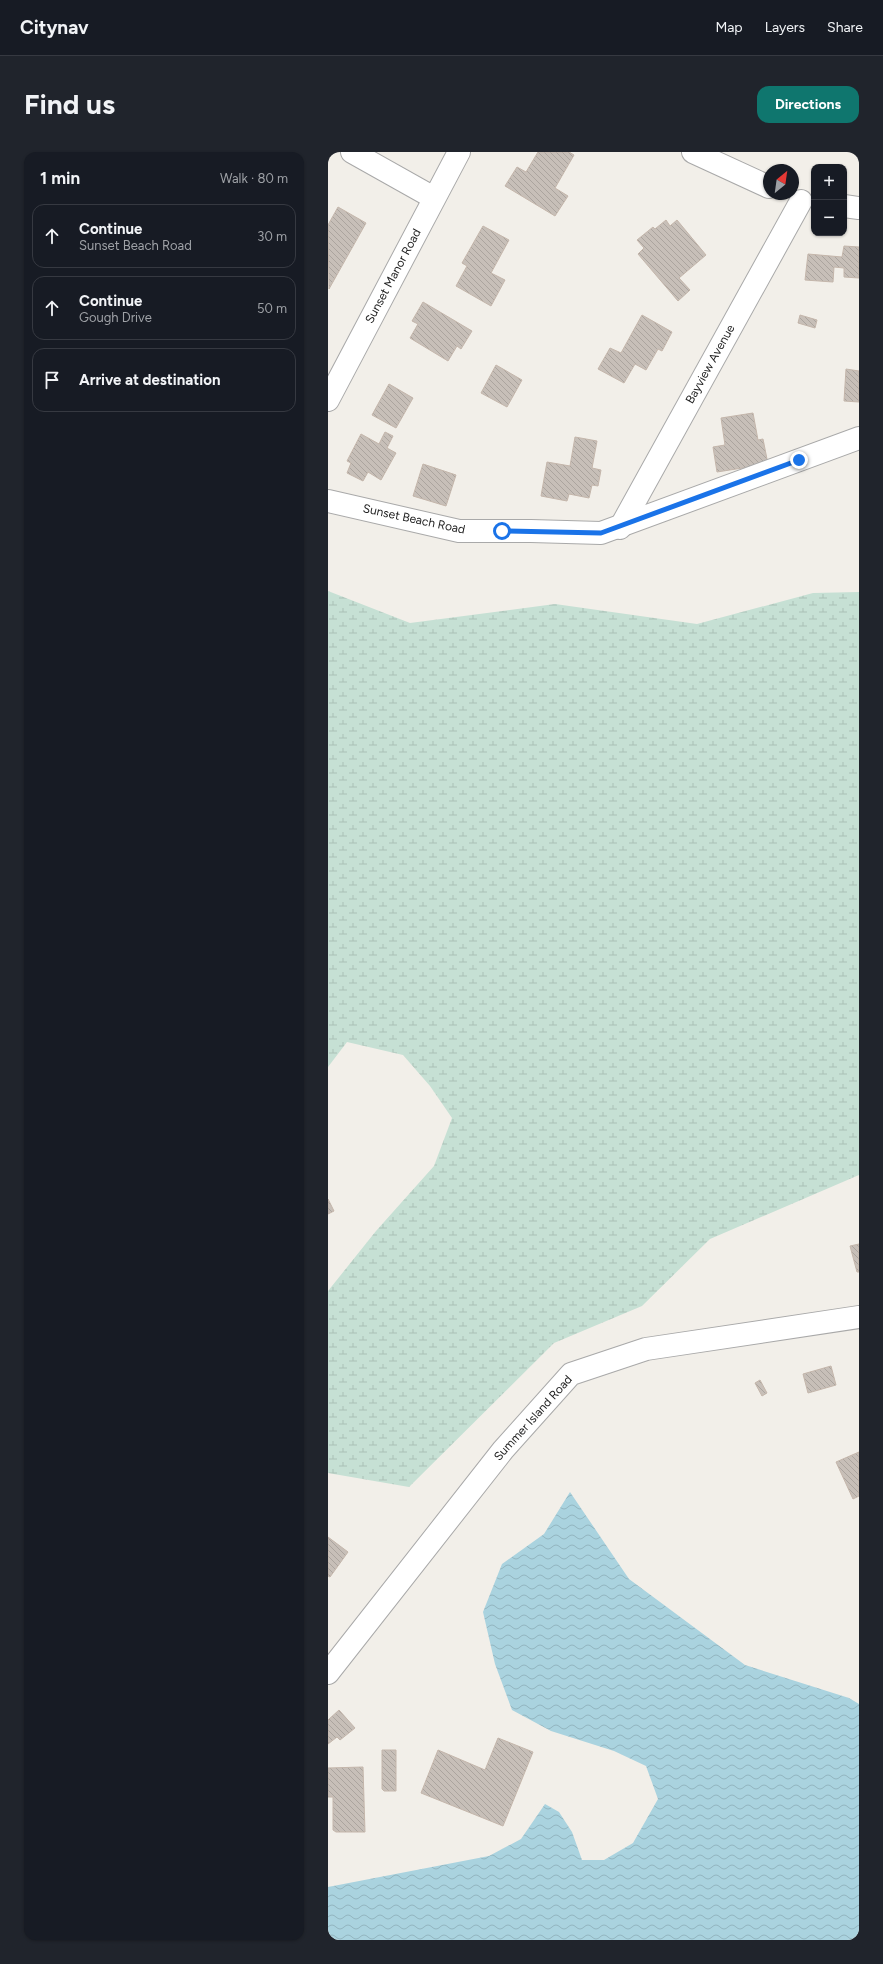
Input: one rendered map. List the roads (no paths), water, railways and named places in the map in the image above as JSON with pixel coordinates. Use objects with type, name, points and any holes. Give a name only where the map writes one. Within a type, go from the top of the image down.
[{"type":"street","points":[[352,152],[434,198]]},
{"type":"street","name":"Sunset Manor Road","points":[[328,400],[459,152]]},
{"type":"street","points":[[693,152],[763,183]]},
{"type":"street","name":"Bayview Avenue","points":[[620,528],[800,199]]},
{"type":"street","points":[[847,206],[859,208]]},
{"type":"street","name":"Sunset Beach Road","points":[[328,501],[459,531],[601,533],[620,528],[859,438]]},
{"type":"street","name":"Summer Island Road","points":[[328,1673],[503,1450],[571,1374],[646,1349],[859,1317]]},
{"type":"water","points":[[570,1492],[629,1579],[745,1665],[849,1698],[859,1704],[859,1940],[328,1940],[328,1887],[489,1856],[521,1839],[545,1804],[559,1812],[572,1832],[582,1860],[604,1860],[633,1843],[658,1799],[646,1766],[614,1751],[551,1731],[512,1710],[495,1664],[483,1612],[502,1564],[544,1534]]}]
